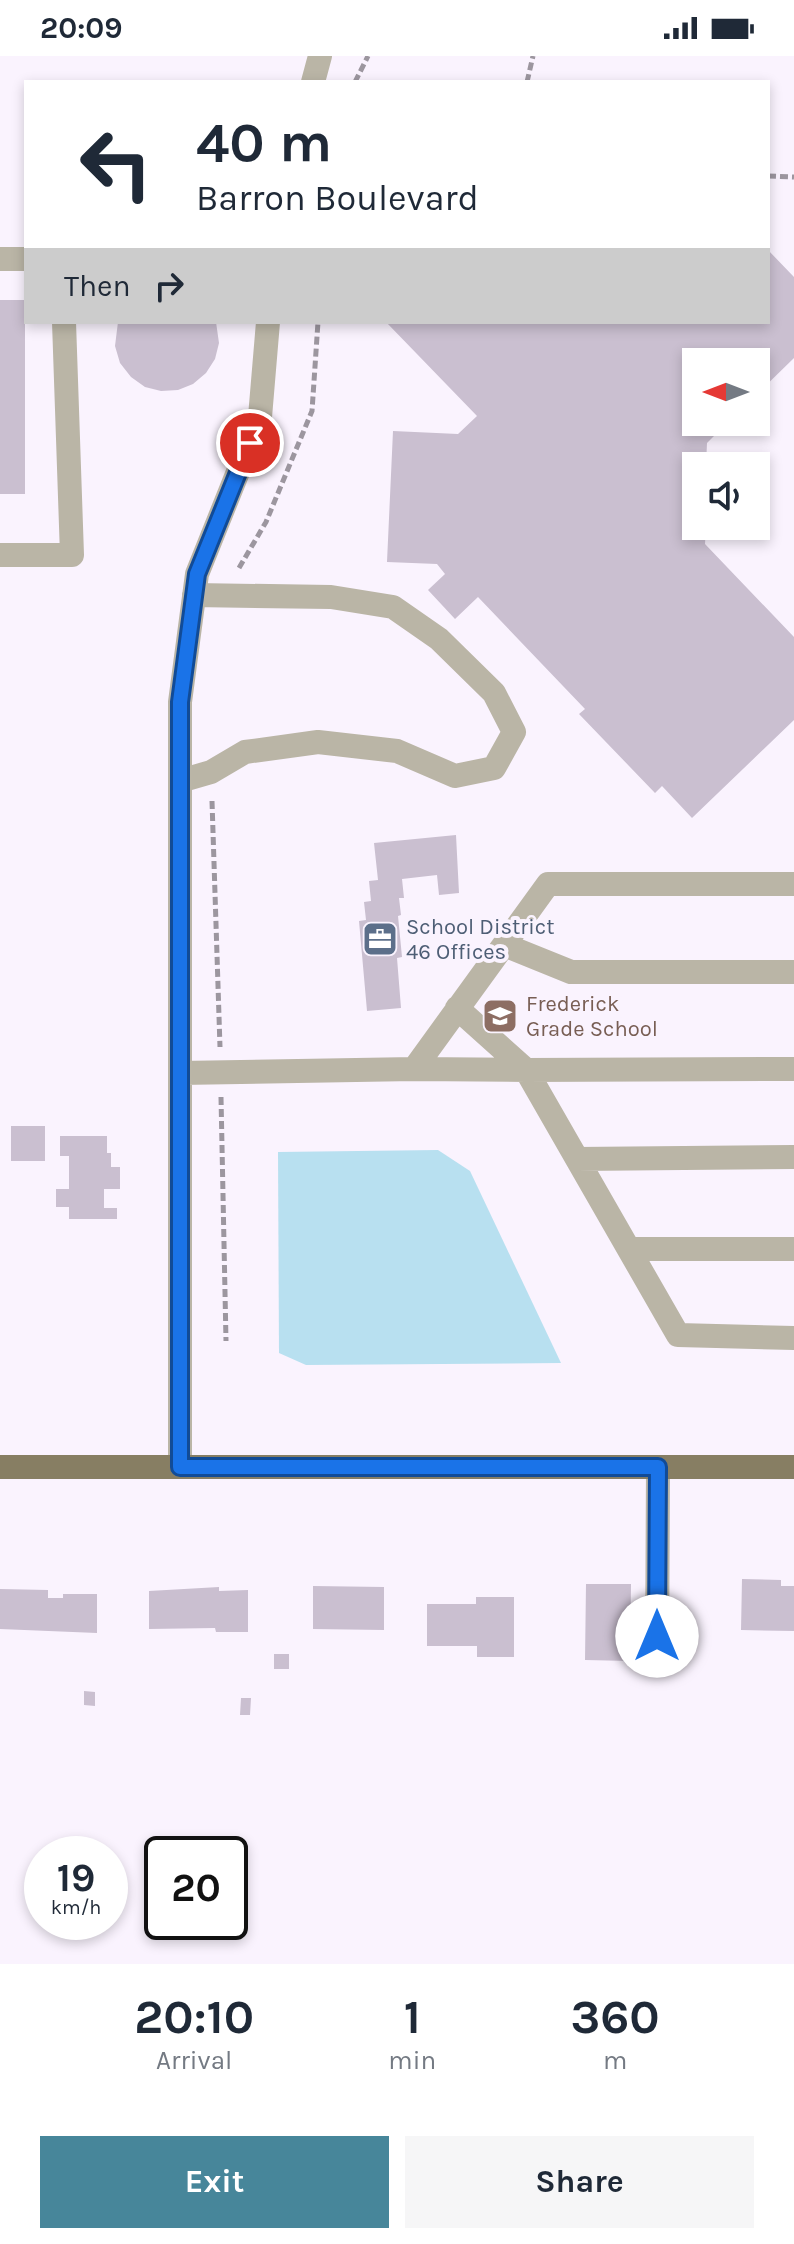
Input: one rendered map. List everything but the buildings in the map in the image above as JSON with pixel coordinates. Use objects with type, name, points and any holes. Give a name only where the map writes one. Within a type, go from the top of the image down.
[{"type":"main road","points":[[0,1467],[794,1467]]},
{"type":"street","points":[[314,80],[320,56]]},
{"type":"street","points":[[0,259],[24,259]]},
{"type":"street","points":[[0,555],[72,555],[64,324]]},
{"type":"street","points":[[180,1467],[180,702],[197,574],[260,417],[268,324]]},
{"type":"street","points":[[180,781],[211,772],[245,752],[318,742],[397,751],[455,776],[494,768],[514,732],[494,693],[439,639],[393,607],[331,597],[194,595]]},
{"type":"street","points":[[414,1069],[548,884],[794,884]]},
{"type":"street","points":[[504,945],[571,972],[794,972]]},
{"type":"street","points":[[457,1008],[526,1070],[678,1335],[794,1338]]},
{"type":"street","points":[[180,1073],[414,1069],[794,1069]]},
{"type":"street","points":[[577,1159],[794,1157]]},
{"type":"street","points":[[629,1249],[794,1249]]},
{"type":"street","points":[[657,1664],[658,1467]]},
{"type":"path","points":[[356,80],[368,56]]},
{"type":"path","points":[[527,80],[533,56]]},
{"type":"path","points":[[770,176],[794,177]]},
{"type":"path","points":[[224,595],[266,522],[312,411],[318,324]]},
{"type":"path","points":[[211,772],[217,883],[226,1341]]},
{"type":"water","points":[[438,1150],[470,1171],[561,1363],[306,1365],[279,1353],[278,1152]]},
{"type":"place","name":"School District 46 Offices","points":[[380,939]]},
{"type":"place","name":"Frederick Grade School","points":[[500,1016]]},
{"type":"route","points":[[250,443],[197,574],[180,702],[180,1467],[658,1467],[657,1636]]}]
